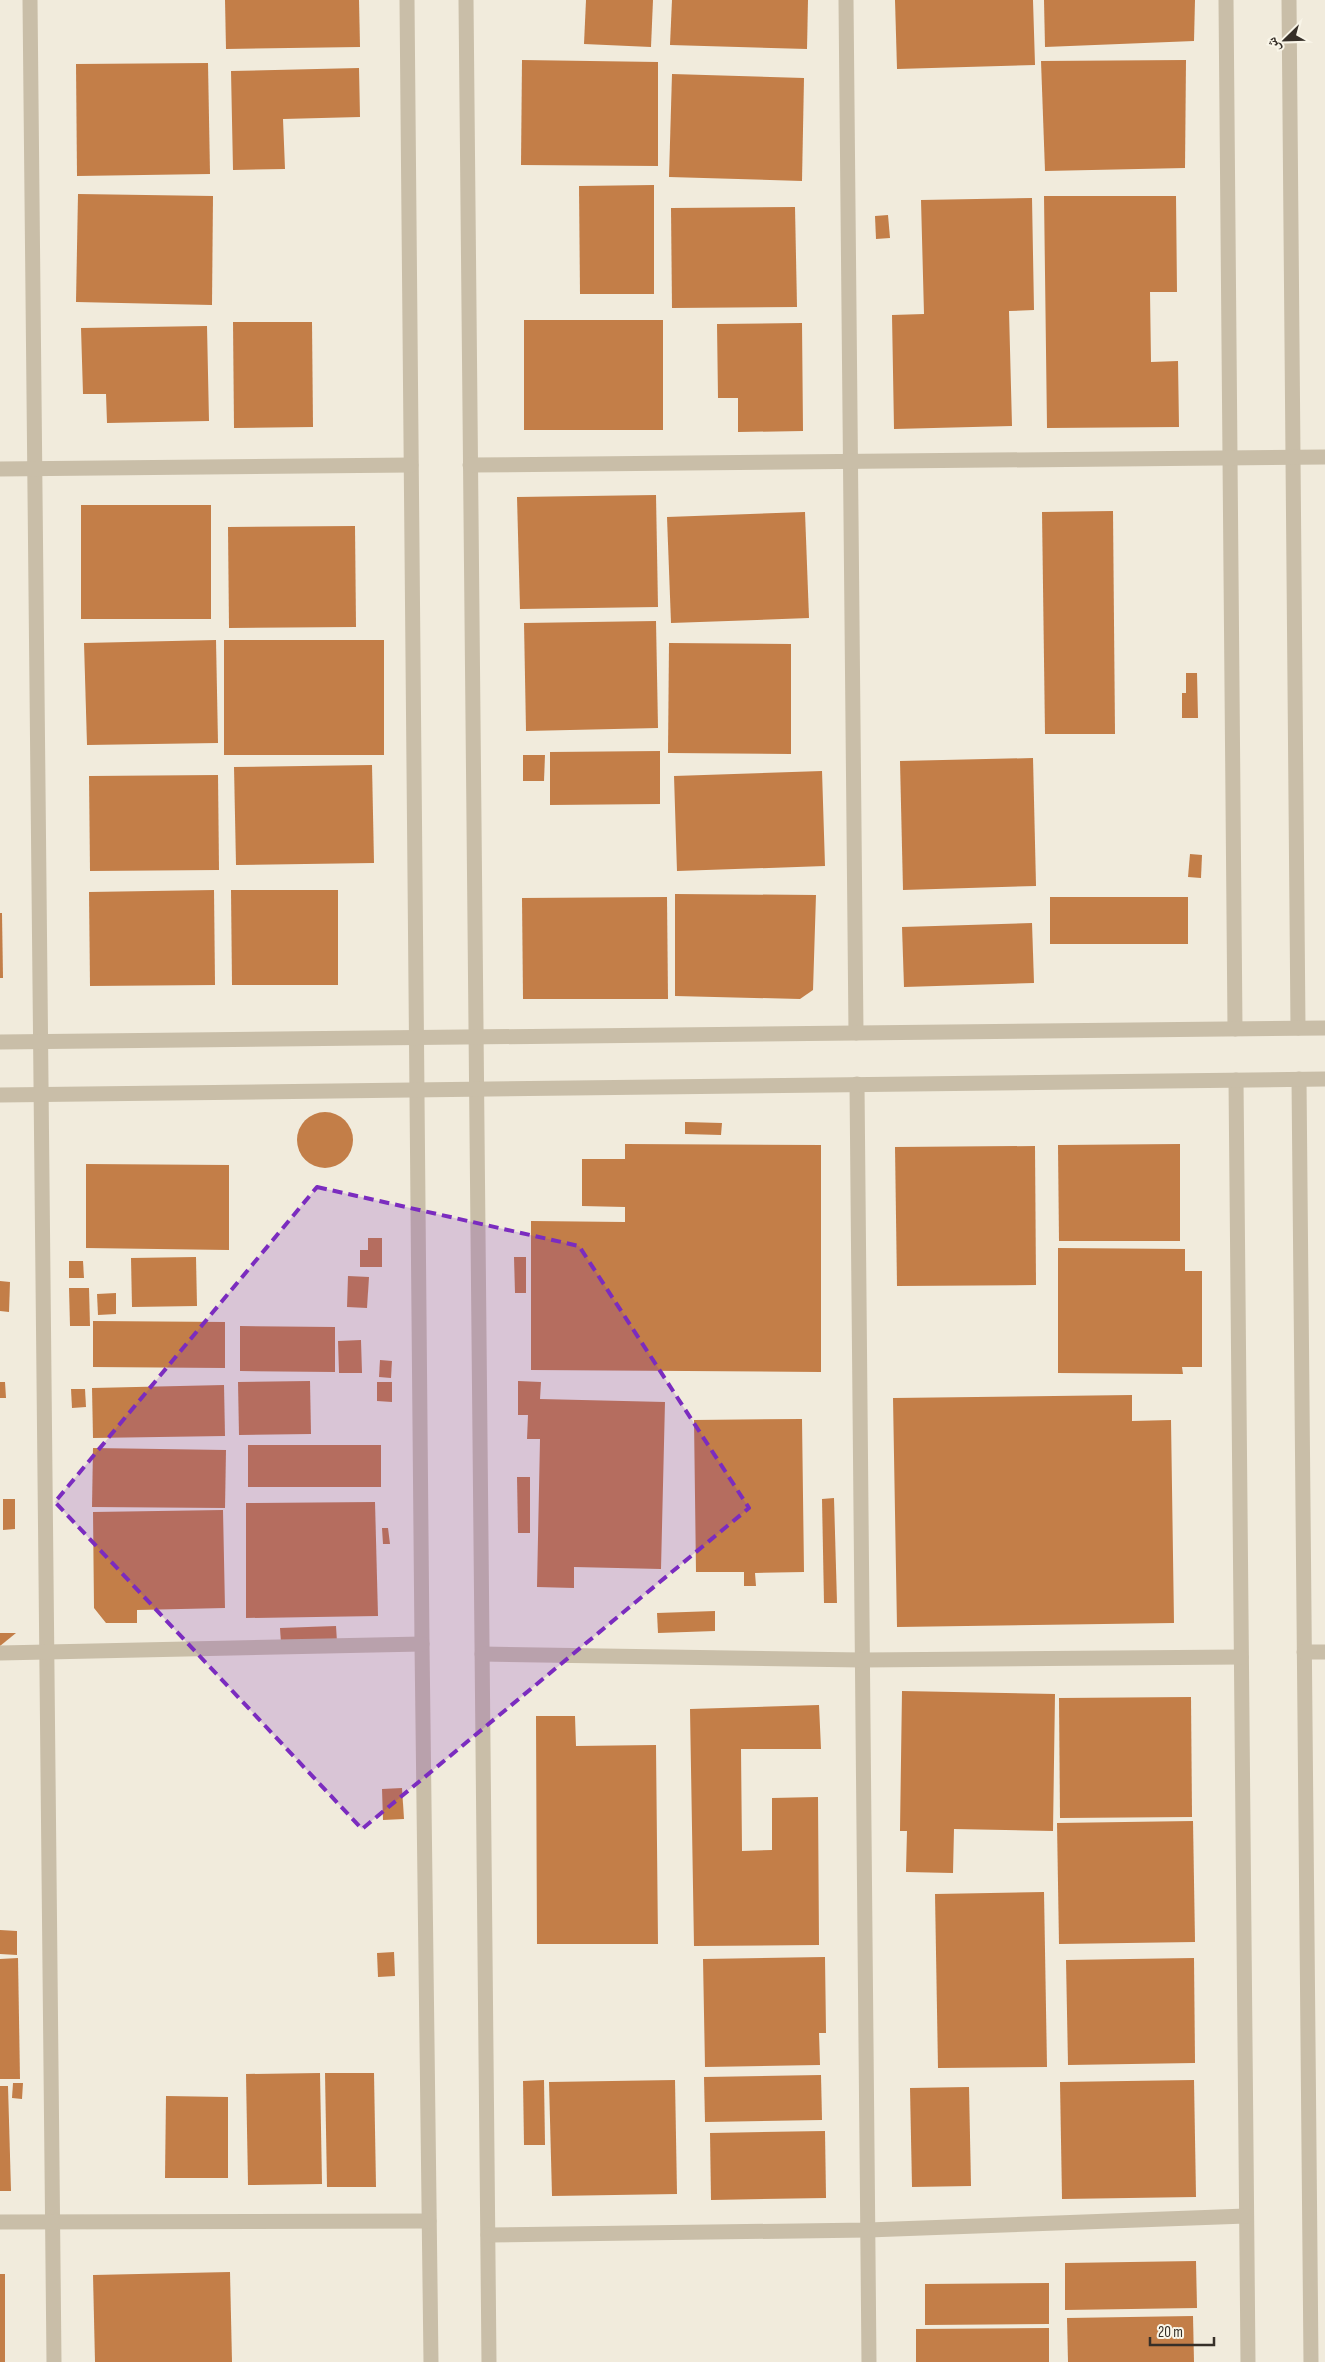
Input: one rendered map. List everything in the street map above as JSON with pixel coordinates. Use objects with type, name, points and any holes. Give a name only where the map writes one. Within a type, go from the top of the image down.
[{"type":"street","points":[[30,0],[54,2362]]},
{"type":"street","points":[[407,0],[422,1644],[431,2362]]},
{"type":"street","points":[[466,0],[489,2362]]},
{"type":"street","points":[[846,0],[856,1033]]},
{"type":"street","points":[[1226,0],[1235,1029]]},
{"type":"street","points":[[1289,0],[1298,1028]]},
{"type":"street","points":[[470,465],[1325,457]]},
{"type":"street","points":[[0,469],[411,465]]},
{"type":"street","points":[[0,1042],[1325,1028]]},
{"type":"street","points":[[1299,1079],[1304,1652],[1317,2242],[1311,2362]]},
{"type":"street","points":[[0,1095],[1325,1079]]},
{"type":"street","points":[[1236,1080],[1248,2362]]},
{"type":"street","points":[[857,1084],[869,2362]]},
{"type":"street","points":[[0,1653],[422,1644]]},
{"type":"street","points":[[1304,1652],[1325,1652]]},
{"type":"street","points":[[482,1654],[862,1660],[1241,1657]]},
{"type":"street","points":[[488,2235],[868,2230],[1246,2216]]},
{"type":"street","points":[[0,2222],[430,2220]]},
{"type":"highlighted area","points":[[317,1187],[579,1246],[749,1508],[362,1829],[55,1502]]},
{"type":"building","points":[[225,0],[359,0],[360,47],[226,49]]},
{"type":"building","points":[[586,0],[653,0],[651,47],[584,44]]},
{"type":"building","points":[[672,0],[808,0],[807,49],[670,45]]},
{"type":"building","points":[[895,0],[1033,0],[1035,65],[897,69]]},
{"type":"building","points":[[1044,0],[1195,0],[1194,41],[1045,47]]},
{"type":"building","points":[[522,60],[658,62],[658,166],[521,165]]},
{"type":"building","points":[[1186,60],[1185,168],[1045,171],[1041,61]]},
{"type":"building","points":[[208,63],[210,174],[77,176],[76,64]]},
{"type":"building","points":[[359,68],[360,117],[283,119],[285,169],[233,170],[231,71]]},
{"type":"building","points":[[672,74],[804,78],[802,181],[669,177]]},
{"type":"building","points":[[654,185],[654,294],[580,294],[579,186]]},
{"type":"building","points":[[78,194],[213,196],[212,305],[76,302]]},
{"type":"building","points":[[1044,196],[1176,196],[1177,292],[1150,292],[1151,362],[1178,361],[1179,427],[1047,428]]},
{"type":"building","points":[[1032,198],[1034,310],[1009,311],[1012,426],[894,429],[892,315],[924,314],[921,200]]},
{"type":"building","points":[[795,207],[797,307],[672,308],[671,208]]},
{"type":"building","points":[[888,215],[890,238],[876,239],[875,216]]},
{"type":"building","points":[[524,320],[663,320],[663,430],[524,430]]},
{"type":"building","points":[[233,322],[312,322],[313,427],[234,428]]},
{"type":"building","points":[[802,323],[803,431],[738,432],[738,398],[718,398],[717,324]]},
{"type":"building","points":[[207,326],[209,421],[107,423],[106,394],[83,394],[81,328]]},
{"type":"building","points":[[656,495],[658,607],[520,609],[517,497]]},
{"type":"building","points":[[81,505],[211,505],[211,619],[81,619]]},
{"type":"building","points":[[1113,511],[1115,734],[1045,734],[1042,512]]},
{"type":"building","points":[[805,512],[809,618],[671,623],[667,517]]},
{"type":"building","points":[[355,526],[356,627],[229,628],[228,527]]},
{"type":"building","points":[[656,621],[658,728],[526,731],[524,623]]},
{"type":"building","points":[[216,640],[218,743],[87,745],[84,643]]},
{"type":"building","points":[[224,640],[384,640],[384,755],[224,755]]},
{"type":"building","points":[[669,643],[791,644],[791,754],[668,753]]},
{"type":"building","points":[[1186,673],[1197,673],[1198,718],[1182,718],[1182,693],[1186,693]]},
{"type":"building","points":[[660,751],[660,804],[550,805],[550,752]]},
{"type":"building","points":[[523,755],[545,755],[544,781],[523,781]]},
{"type":"building","points":[[1033,758],[1036,886],[903,890],[900,761]]},
{"type":"building","points":[[372,765],[374,863],[236,865],[234,767]]},
{"type":"building","points":[[822,771],[825,866],[677,871],[674,776]]},
{"type":"building","points":[[218,775],[219,870],[90,871],[89,776]]},
{"type":"building","points":[[1190,854],[1202,855],[1201,878],[1188,877]]},
{"type":"building","points":[[214,890],[215,985],[90,986],[89,892]]},
{"type":"building","points":[[231,890],[338,890],[338,985],[232,985]]},
{"type":"building","points":[[675,894],[816,895],[813,990],[800,999],[675,996]]},
{"type":"building","points":[[667,897],[668,999],[523,999],[522,898]]},
{"type":"building","points":[[1050,897],[1188,897],[1188,944],[1050,944]]},
{"type":"building","points":[[0,913],[2,913],[3,978],[0,978]]},
{"type":"building","points":[[1032,923],[1034,983],[904,987],[902,927]]},
{"type":"building","points":[[319,1112],[331,1112],[341,1116],[349,1124],[353,1140],[349,1156],[341,1164],[331,1168],[319,1168],[309,1164],[301,1156],[297,1146],[297,1134],[301,1124],[309,1116]]},
{"type":"building","points":[[685,1122],[722,1123],[721,1135],[685,1134]]},
{"type":"building","points":[[625,1144],[821,1145],[821,1372],[531,1370],[531,1221],[625,1222],[625,1207],[582,1206],[582,1159],[625,1159]]},
{"type":"building","points":[[1180,1144],[1180,1241],[1059,1241],[1058,1145]]},
{"type":"building","points":[[1035,1146],[1036,1285],[897,1286],[895,1147]]},
{"type":"building","points":[[86,1164],[229,1165],[229,1250],[86,1248]]},
{"type":"building","points":[[368,1238],[382,1238],[382,1267],[360,1267],[360,1250],[368,1250]]},
{"type":"building","points":[[1058,1248],[1185,1249],[1185,1271],[1202,1271],[1202,1367],[1182,1367],[1183,1374],[1058,1373]]},
{"type":"building","points":[[196,1257],[197,1306],[132,1307],[131,1258]]},
{"type":"building","points":[[514,1257],[526,1257],[526,1293],[515,1293]]},
{"type":"building","points":[[69,1261],[83,1261],[84,1278],[69,1278]]},
{"type":"building","points":[[348,1276],[369,1277],[367,1308],[347,1307]]},
{"type":"building","points":[[0,1281],[10,1282],[9,1312],[0,1311]]},
{"type":"building","points":[[69,1288],[89,1288],[90,1326],[70,1326]]},
{"type":"building","points":[[116,1293],[116,1314],[98,1315],[97,1294]]},
{"type":"building","points":[[93,1321],[225,1322],[225,1368],[93,1367]]},
{"type":"building","points":[[240,1326],[335,1327],[335,1372],[240,1371]]},
{"type":"building","points":[[361,1340],[362,1373],[339,1373],[338,1341]]},
{"type":"building","points":[[380,1360],[392,1361],[391,1378],[379,1377]]},
{"type":"building","points":[[310,1381],[311,1434],[239,1435],[238,1382]]},
{"type":"building","points":[[518,1381],[541,1382],[540,1399],[665,1402],[661,1569],[574,1567],[574,1588],[537,1587],[540,1439],[527,1439],[528,1415],[518,1415]]},
{"type":"building","points":[[0,1382],[5,1382],[6,1398],[0,1398]]},
{"type":"building","points":[[377,1382],[392,1382],[392,1402],[377,1401]]},
{"type":"building","points":[[224,1385],[225,1436],[93,1438],[92,1388]]},
{"type":"building","points":[[71,1389],[85,1389],[86,1407],[72,1408]]},
{"type":"building","points":[[1132,1395],[1132,1421],[1171,1420],[1174,1623],[897,1627],[893,1398]]},
{"type":"building","points":[[802,1419],[804,1572],[755,1573],[756,1586],[744,1586],[744,1572],[696,1572],[694,1420]]},
{"type":"building","points":[[248,1445],[381,1445],[381,1487],[248,1487]]},
{"type":"building","points":[[93,1448],[226,1450],[225,1508],[92,1507]]},
{"type":"building","points":[[517,1477],[530,1477],[530,1533],[518,1533]]},
{"type":"building","points":[[834,1498],[837,1603],[824,1603],[822,1499]]},
{"type":"building","points":[[3,1499],[15,1499],[15,1529],[3,1530]]},
{"type":"building","points":[[375,1502],[378,1616],[246,1618],[246,1503]]},
{"type":"building","points":[[223,1510],[225,1608],[137,1610],[137,1623],[106,1623],[94,1608],[93,1512]]},
{"type":"building","points":[[382,1528],[388,1528],[390,1544],[383,1544]]},
{"type":"building","points":[[715,1611],[715,1631],[658,1633],[657,1613]]},
{"type":"building","points":[[336,1626],[337,1642],[281,1643],[280,1628]]},
{"type":"building","points":[[0,1633],[16,1633],[0,1646]]},
{"type":"building","points":[[902,1691],[1055,1694],[1053,1831],[954,1829],[953,1873],[906,1872],[907,1831],[900,1831]]},
{"type":"building","points":[[1191,1697],[1192,1817],[1060,1818],[1059,1698]]},
{"type":"building","points":[[819,1705],[821,1749],[741,1749],[742,1851],[772,1850],[772,1798],[818,1797],[819,1945],[694,1946],[690,1709]]},
{"type":"building","points":[[536,1716],[575,1716],[576,1746],[656,1745],[658,1944],[537,1944]]},
{"type":"building","points":[[402,1788],[404,1819],[383,1820],[382,1789]]},
{"type":"building","points":[[1193,1821],[1195,1942],[1059,1944],[1057,1823]]},
{"type":"building","points":[[1044,1892],[1047,2067],[938,2068],[935,1894]]},
{"type":"building","points":[[0,1930],[17,1931],[17,1955],[0,1954]]},
{"type":"building","points":[[394,1952],[395,1976],[378,1977],[377,1953]]},
{"type":"building","points":[[825,1957],[826,2033],[819,2033],[820,2065],[705,2067],[703,1959]]},
{"type":"building","points":[[18,1958],[20,2079],[0,2079],[0,1959]]},
{"type":"building","points":[[1194,1958],[1195,2063],[1068,2065],[1066,1960]]},
{"type":"building","points":[[320,2073],[322,2184],[248,2185],[246,2074]]},
{"type":"building","points":[[325,2073],[374,2073],[376,2187],[327,2187]]},
{"type":"building","points":[[821,2075],[822,2120],[705,2122],[704,2077]]},
{"type":"building","points":[[544,2080],[545,2145],[524,2145],[523,2081]]},
{"type":"building","points":[[675,2080],[677,2194],[552,2196],[549,2082]]},
{"type":"building","points":[[1194,2080],[1196,2197],[1062,2199],[1060,2082]]},
{"type":"building","points":[[13,2083],[23,2083],[22,2099],[12,2098]]},
{"type":"building","points":[[0,2086],[8,2086],[11,2191],[0,2191]]},
{"type":"building","points":[[969,2087],[971,2186],[912,2187],[910,2088]]},
{"type":"building","points":[[166,2096],[228,2097],[228,2178],[165,2178]]},
{"type":"building","points":[[825,2131],[826,2198],[711,2200],[710,2133]]},
{"type":"building","points":[[1196,2261],[1197,2308],[1065,2310],[1065,2263]]},
{"type":"building","points":[[230,2272],[232,2362],[95,2362],[93,2275]]},
{"type":"building","points":[[0,2274],[5,2274],[5,2362],[0,2362]]},
{"type":"building","points":[[1049,2283],[1049,2324],[925,2325],[925,2284]]},
{"type":"building","points":[[1193,2316],[1194,2362],[1068,2362],[1067,2318]]},
{"type":"building","points":[[1049,2328],[1049,2362],[916,2362],[916,2329]]}]
